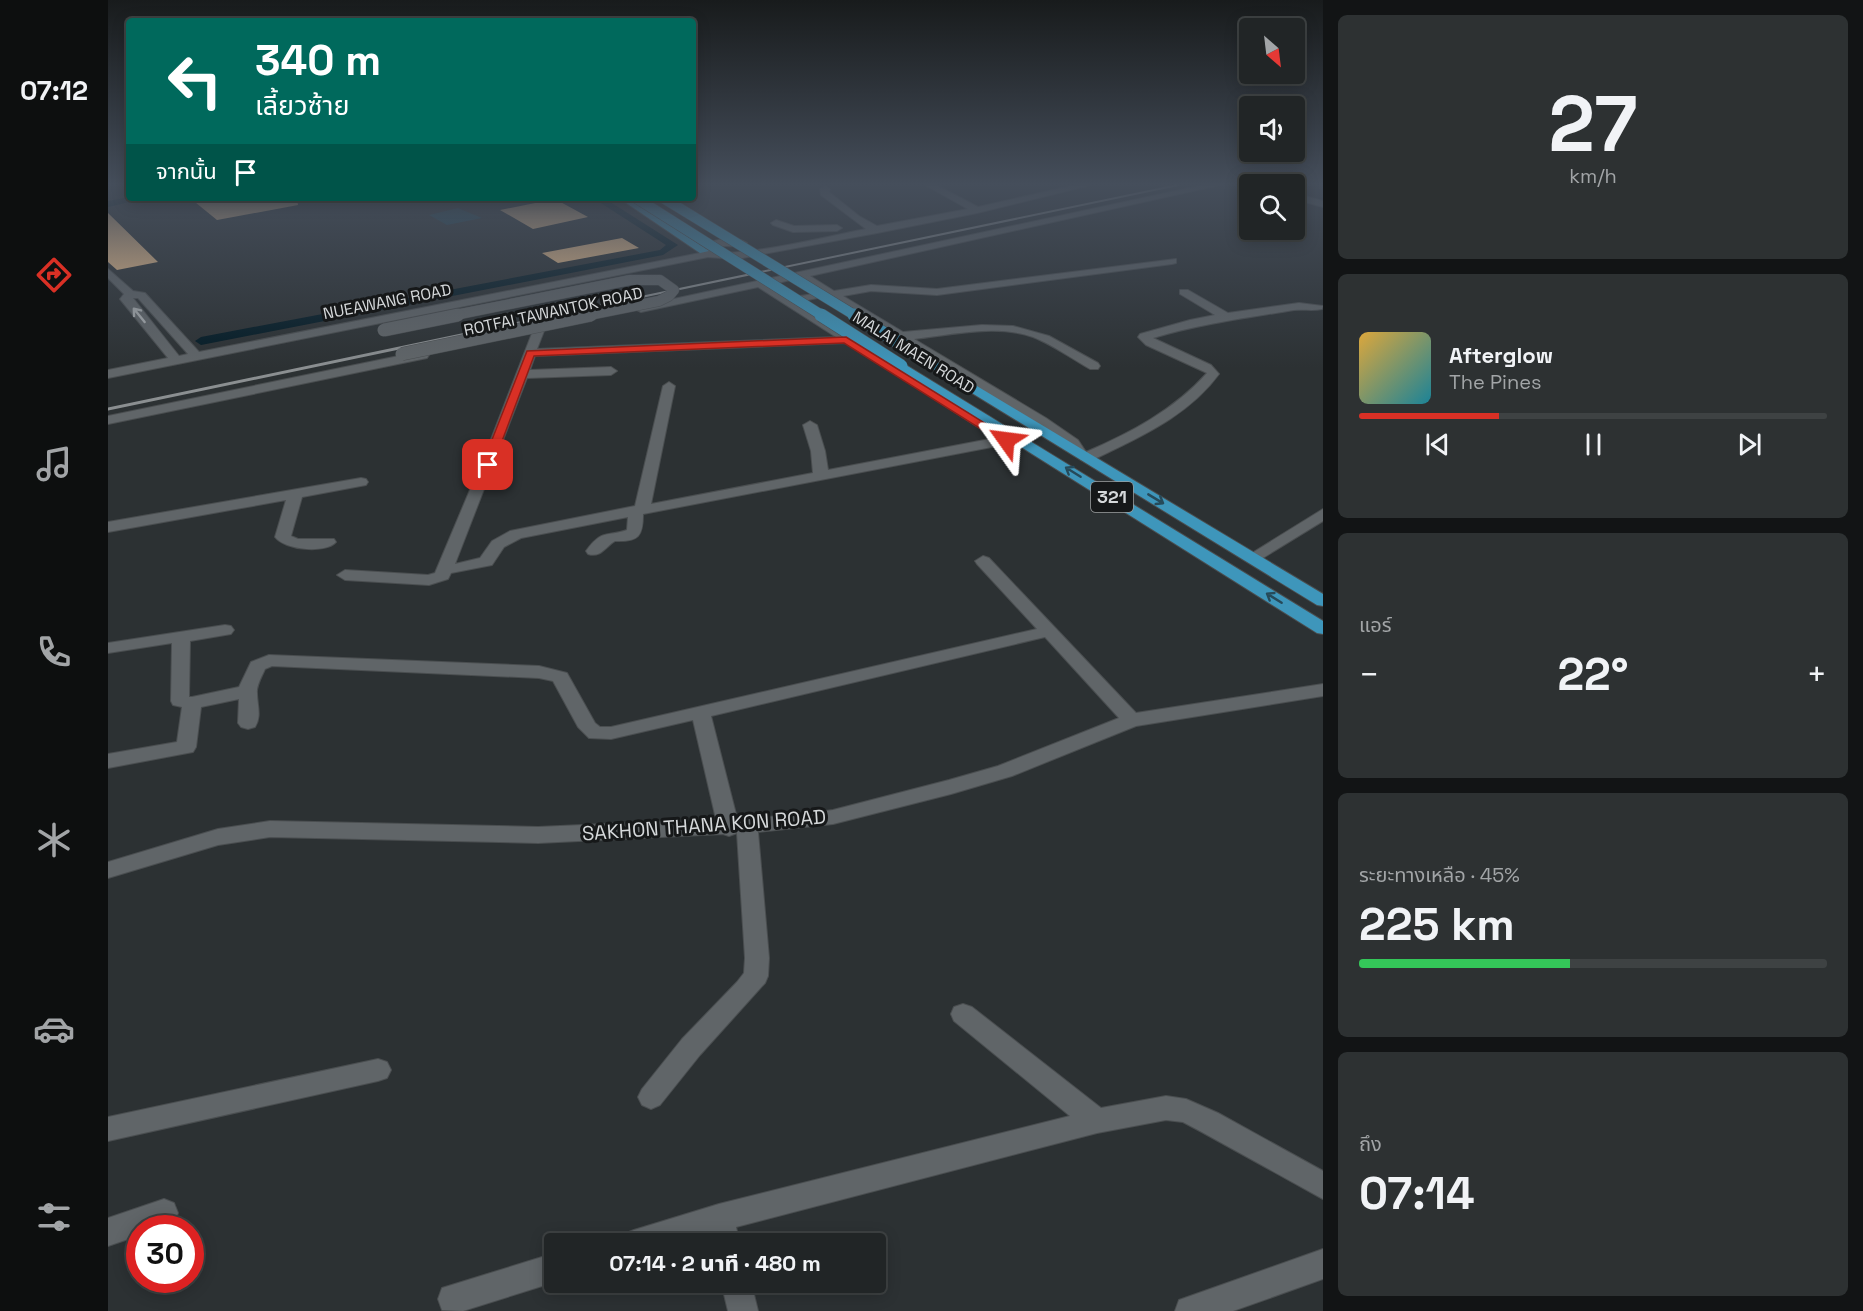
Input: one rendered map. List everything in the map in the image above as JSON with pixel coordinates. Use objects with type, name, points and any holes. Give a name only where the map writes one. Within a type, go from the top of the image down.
[{"type":"highway","points":[[697,246],[706,252]]},
{"type":"highway","name":"MALAI MAEN ROAD","points":[[712,246],[1012,439],[1323,629]]},
{"type":"highway","name":"MALAI MAEN ROAD","points":[[742,246],[1323,601]]},
{"type":"highway","points":[[748,246],[758,252]]},
{"type":"street","points":[[706,246],[706,252],[721,257],[789,246]]},
{"type":"street","name":"ROTFAI TAWANTOK ROAD","points":[[108,420],[538,332],[929,246]]},
{"type":"street","name":"NUEAWANG ROAD","points":[[108,374],[706,252]]},
{"type":"street","points":[[782,299],[801,299],[831,292],[872,288],[937,292],[1172,261]]},
{"type":"street","points":[[108,272],[130,294],[141,296],[196,356]]},
{"type":"street","points":[[799,274],[1048,426],[1083,454],[1134,434],[1176,407],[1213,374],[1207,368],[1149,342],[1144,337],[1187,324],[1226,317],[1299,306],[1318,307]]},
{"type":"street","points":[[108,386],[630,280],[659,280],[669,284],[674,290],[669,296],[652,303],[286,379],[243,392]]},
{"type":"street","points":[[758,282],[846,340],[1012,439]]},
{"type":"street","points":[[1184,292],[1226,317]]},
{"type":"street","points":[[130,294],[126,298],[176,360]]},
{"type":"street","points":[[903,336],[990,329],[1028,332],[1060,346],[1094,366]]},
{"type":"street","points":[[345,575],[429,580],[442,576],[538,332]]},
{"type":"street","points":[[530,353],[846,340]]},
{"type":"street","points":[[522,374],[611,371]]},
{"type":"street","points":[[594,551],[606,537],[628,536],[635,532],[669,386]]},
{"type":"street","points":[[810,425],[818,451],[821,475]]},
{"type":"street","points":[[454,569],[486,561],[498,544],[516,534],[1012,439]]},
{"type":"street","points":[[108,528],[362,482]]},
{"type":"street","points":[[296,493],[283,537],[286,541],[298,543],[328,542]]},
{"type":"street","points":[[1252,558],[1323,514]]},
{"type":"street","points":[[984,561],[1132,720]]},
{"type":"street","points":[[108,648],[225,630]]},
{"type":"street","points":[[248,723],[250,704],[247,691],[257,666],[269,660],[539,672],[560,677],[588,727],[596,734],[701,713],[1050,631]]},
{"type":"street","points":[[181,637],[180,701],[192,703],[247,691]]},
{"type":"street","name":"SAKHON THANA KON ROAD","points":[[108,870],[218,837],[270,829],[538,835],[738,827],[833,817],[898,802],[1005,771],[1132,720],[1323,690]]},
{"type":"street","points":[[108,761],[186,747],[192,703]]},
{"type":"street","points":[[651,1097],[691,1047],[756,976],[757,958],[738,827],[701,713]]},
{"type":"street","points":[[963,1014],[1097,1121]]},
{"type":"street","points":[[108,1129],[378,1070]]},
{"type":"street","points":[[722,1231],[1097,1121],[1166,1108],[1186,1111],[1323,1186]]},
{"type":"street","points":[[108,1232],[164,1213]]},
{"type":"street","points":[[1190,1311],[1323,1264]]},
{"type":"street","points":[[453,1299],[544,1271]]},
{"type":"street","points":[[739,1293],[743,1311]]},
{"type":"building","points":[[108,246],[142,246],[158,262],[117,270],[108,262]]},
{"type":"building","points":[[578,246],[639,248],[558,263],[542,253]]},
{"type":"waterway","points":[[201,341],[663,252],[671,246]]},
{"type":"railway","points":[[550,316],[885,246]]},
{"type":"railway","points":[[108,409],[557,315]]},
{"type":"route","points":[[488,465],[530,353],[846,340],[1006,440]]}]
